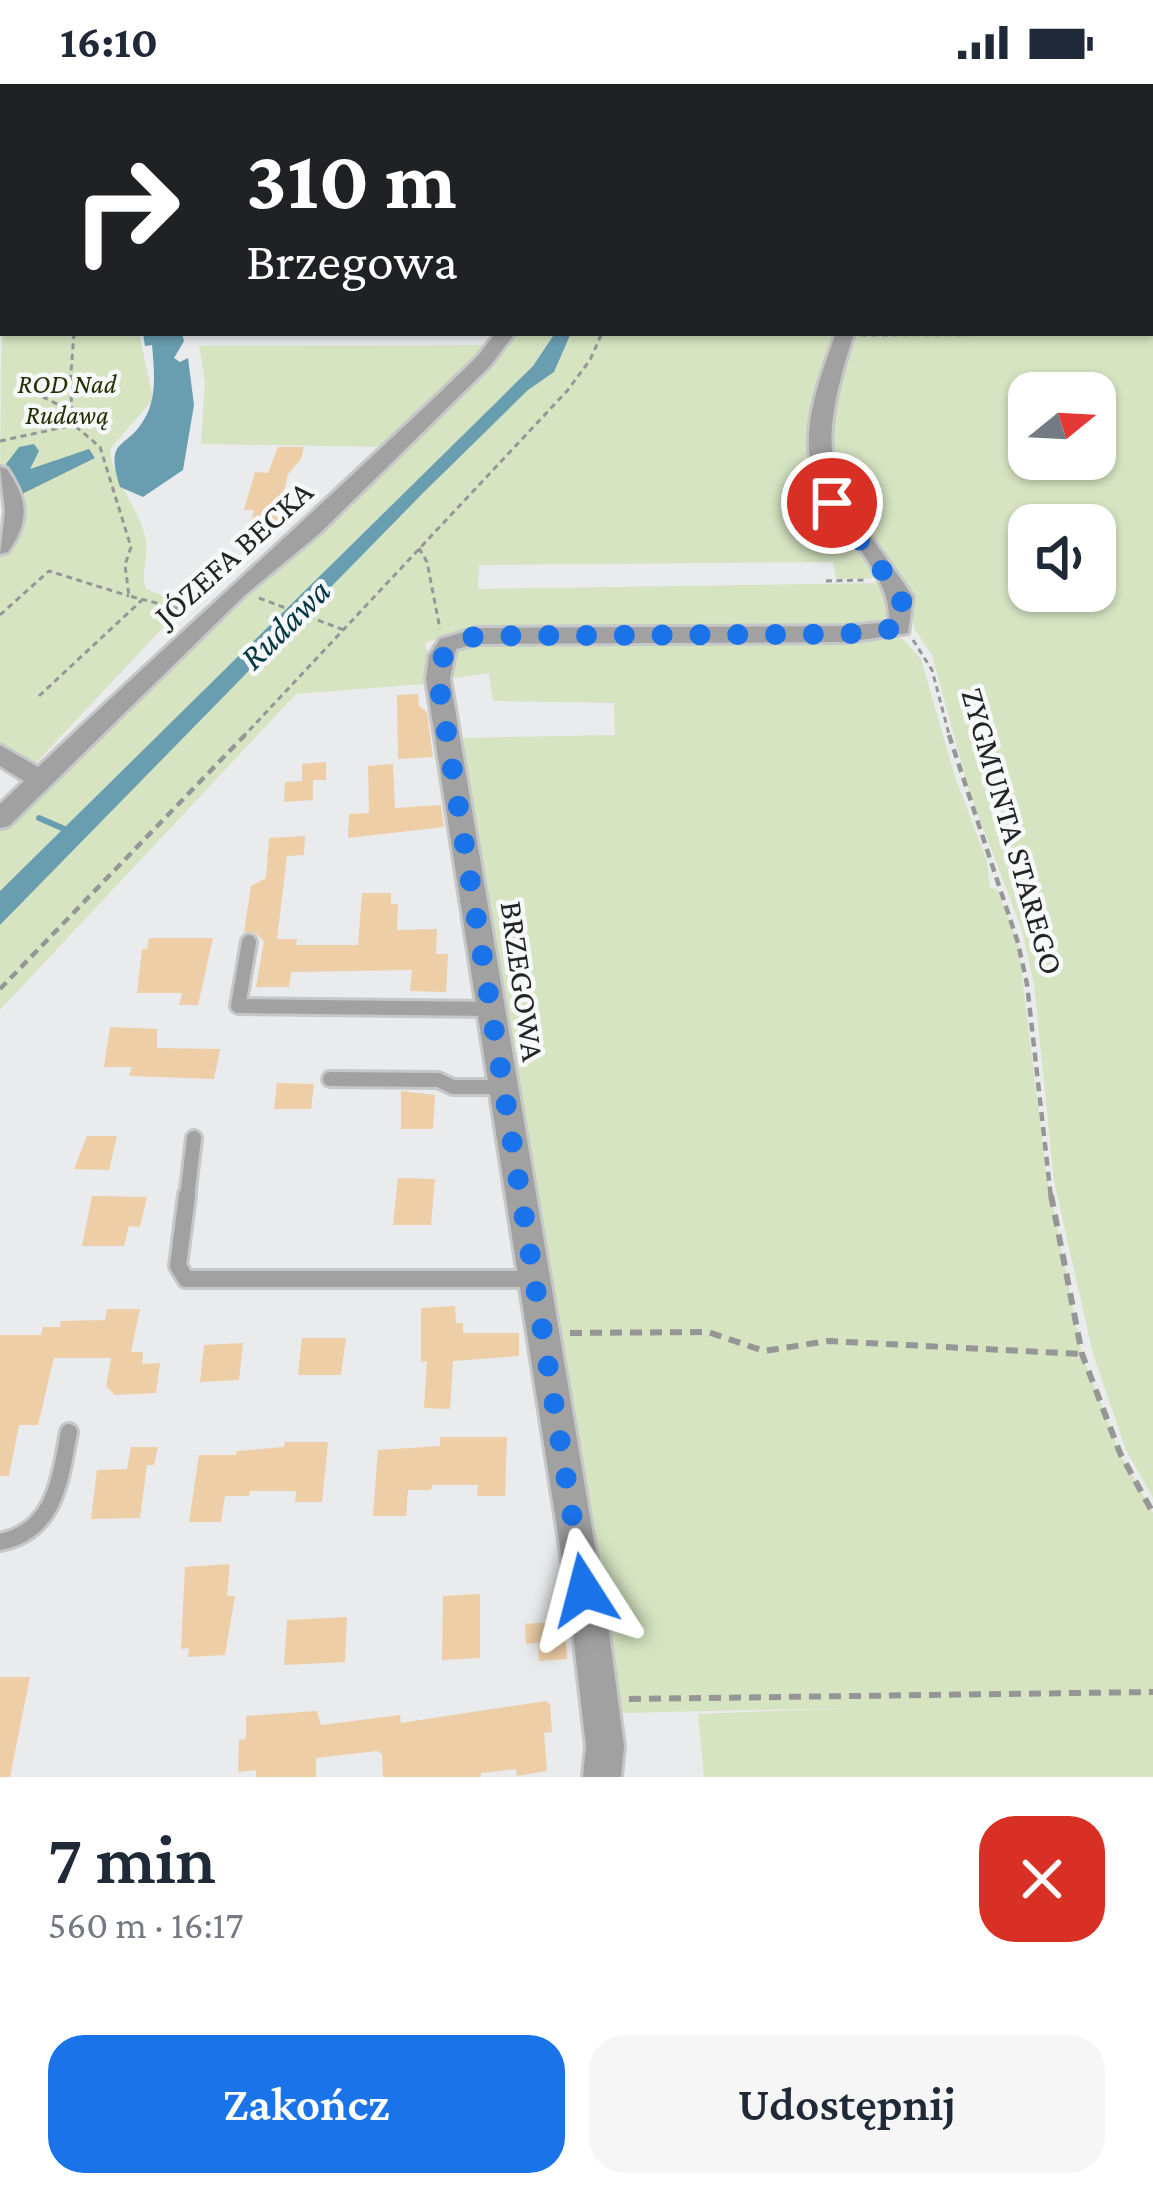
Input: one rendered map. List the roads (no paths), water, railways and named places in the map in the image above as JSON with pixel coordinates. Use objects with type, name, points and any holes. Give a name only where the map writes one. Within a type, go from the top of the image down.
[{"type":"street","name":"JÓZEFA BECKA","points":[[0,819],[208,618],[312,528],[483,362],[504,336]]},
{"type":"street","name":"BRZEGOWA","points":[[602,1777],[605,1746],[599,1700],[438,679],[441,656],[448,644],[477,636],[847,634],[900,628],[902,597],[832,503],[818,465],[818,434],[843,336]]},
{"type":"street","points":[[0,473],[16,502],[17,515],[16,527],[0,547]]},
{"type":"street","points":[[0,754],[40,780]]},
{"type":"lane","points":[[249,942],[238,1006],[490,1009]]},
{"type":"lane","points":[[330,1079],[438,1080],[453,1087],[502,1087]]},
{"type":"lane","points":[[194,1138],[178,1267],[187,1280],[534,1279]]},
{"type":"lane","points":[[0,1542],[30,1535],[42,1522],[56,1496],[69,1432]]},
{"type":"water","points":[[143,336],[183,336],[174,358],[180,362],[188,358],[194,405],[183,470],[143,497],[120,487],[115,459],[120,445],[140,426],[152,398],[152,345],[145,346]]},
{"type":"water","name":"Rudawa","points":[[553,336],[570,336],[554,372],[528,390],[423,493],[0,925],[0,891],[533,366]]},
{"type":"water","points":[[34,444],[39,451],[30,469],[89,449],[95,458],[22,494],[6,464],[19,447]]},
{"type":"waterway","points":[[39,818],[69,831]]},
{"type":"park label","name":"ROD Nad Rudawą","points":[[67,400]]}]
